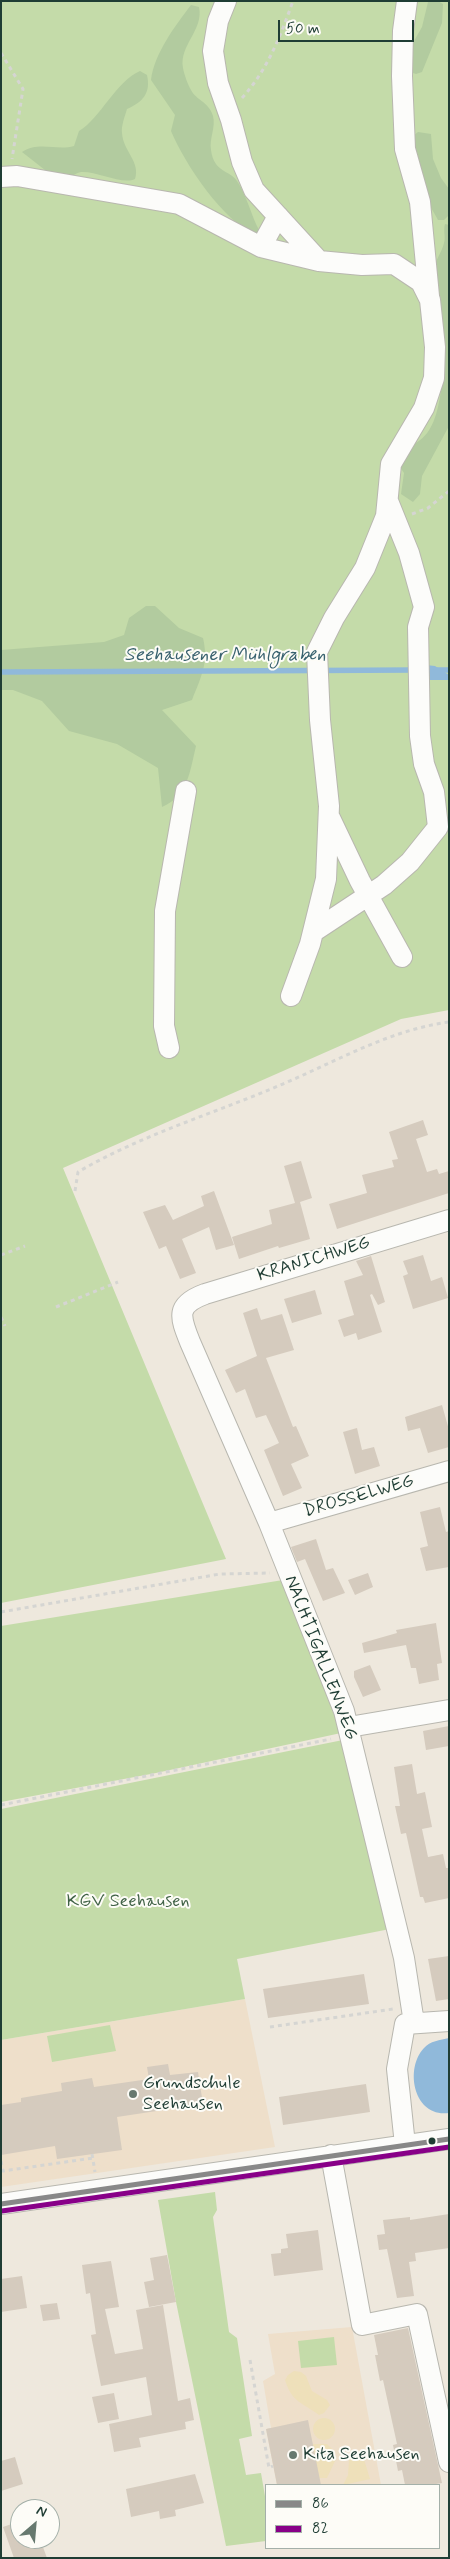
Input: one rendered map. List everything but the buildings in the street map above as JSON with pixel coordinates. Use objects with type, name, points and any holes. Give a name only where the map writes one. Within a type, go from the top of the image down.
[{"type":"street","points":[[226,1],[218,20],[213,51],[218,83],[242,162],[254,190],[319,261]]},
{"type":"street","points":[[291,996],[313,932],[326,879],[329,816],[320,720],[317,652],[334,618],[365,568],[386,516],[391,464],[424,408],[434,378],[435,347],[420,202],[405,149],[402,76],[403,30],[407,1]]},
{"type":"street","points":[[5,177],[17,176],[179,204],[260,247],[319,261],[362,265],[394,264],[421,282],[430,300]]},
{"type":"street","points":[[260,247],[278,216]]},
{"type":"street","points":[[313,932],[368,895],[410,862],[444,830],[424,764],[420,736],[418,628],[424,606],[410,554],[388,501]]},
{"type":"street","points":[[169,1048],[164,1026],[165,911],[177,854],[186,791]]},
{"type":"street","points":[[329,816],[368,895],[402,957]]},
{"type":"street","name":"KRANICHWEG","points":[[183,1307],[195,1297],[204,1294],[449,1220]]},
{"type":"street","name":"NACHTIGALLENWEG","points":[[183,1307],[184,1326],[190,1342],[269,1523],[350,1731],[404,1958],[413,2015]]},
{"type":"street","name":"DROSSELWEG","points":[[269,1523],[449,1471]]},
{"type":"street","points":[[350,1731],[449,1710]]},
{"type":"street","points":[[405,2145],[397,2069],[405,2024],[413,2015],[449,2021]]},
{"type":"street","points":[[1,2204],[449,2139]]},
{"type":"street","points":[[331,2155],[362,2326],[417,2314],[449,2462]]},
{"type":"path","points":[[228,113],[258,80],[278,44],[293,1]]},
{"type":"path","points":[[1,53],[24,89],[5,177]]},
{"type":"path","points":[[388,501],[411,514],[428,508],[449,491]]},
{"type":"path","points":[[75,1191],[78,1172],[126,1147],[285,1083],[376,1042],[426,1025],[449,1022]]},
{"type":"path","points":[[1,1255],[25,1246]]},
{"type":"path","points":[[56,1308],[118,1282]]},
{"type":"path","points":[[1,1317],[5,1326]]},
{"type":"path","points":[[1,1612],[220,1574],[288,1573]]},
{"type":"path","points":[[1,1805],[350,1731]]},
{"type":"path","points":[[270,2027],[413,2015]]},
{"type":"path","points":[[1,2161],[3,2171],[93,2156],[96,2178]]},
{"type":"path","points":[[250,2360],[269,2468],[274,2466]]},
{"type":"shaded area","name":"Grundschule Seehausen","points":[[245,1999],[275,2147],[1,2187],[1,2040]]},
{"type":"shaded area","points":[[352,2327],[381,2484],[277,2484],[266,2429],[271,2428],[263,2381],[275,2374],[268,2334]]},
{"type":"green space","points":[[1,1],[449,1],[449,1010],[401,1019],[63,1168],[226,1559],[1,1603]]},
{"type":"green space","points":[[438,1],[443,4],[442,23],[422,72],[416,74],[410,72],[410,48],[422,27],[428,2]]},
{"type":"green space","points":[[191,5],[199,7],[200,15],[185,52],[183,60],[184,73],[193,93],[211,111],[214,124],[211,146],[215,163],[237,181],[259,230],[257,235],[231,218],[195,175],[171,131],[175,115],[151,80],[156,60],[161,50]]},
{"type":"green space","points":[[140,71],[147,75],[147,92],[141,100],[127,109],[122,130],[125,145],[136,167],[135,179],[123,180],[81,172],[66,180],[45,170],[22,152],[35,147],[61,148],[74,146],[79,131],[94,118],[123,83]]},
{"type":"green space","points":[[418,132],[431,134],[433,159],[441,178],[449,189],[449,215],[444,220],[438,220],[429,204],[428,192],[412,137]]},
{"type":"green space","points":[[445,224],[449,225],[449,426],[422,476],[420,494],[413,502],[401,494],[404,473],[400,467],[404,448],[423,438],[431,428],[438,407],[441,389],[442,355],[434,271],[445,241]]},
{"type":"green space","points":[[146,606],[155,606],[179,628],[203,638],[205,647],[205,663],[192,700],[162,710],[196,746],[183,789],[171,802],[162,807],[158,768],[117,744],[69,731],[42,701],[13,690],[1,690],[1,650],[104,642],[124,635],[129,618]]},
{"type":"green space","points":[[283,1580],[341,1733],[156,1773],[1,1802],[1,1626]]},
{"type":"green space","name":"KGV Seehausen","points":[[343,1740],[390,1929],[237,1959],[245,1999],[1,2040],[1,1809]]},
{"type":"green space","points":[[110,2025],[116,2051],[52,2062],[47,2036]]},
{"type":"green space","points":[[215,2192],[217,2210],[213,2217],[229,2332],[237,2338],[252,2436],[239,2439],[246,2475],[261,2473],[265,2496],[265,2541],[226,2546],[176,2302],[158,2200]]},
{"type":"green space","points":[[334,2337],[337,2365],[301,2368],[298,2341]]},
{"type":"sand","points":[[294,2371],[301,2372],[306,2376],[312,2391],[327,2400],[330,2405],[324,2413],[319,2415],[294,2398],[285,2380]]},
{"type":"sand","points":[[324,2418],[334,2425],[335,2429],[328,2439],[324,2440],[314,2433],[313,2429],[320,2419]]},
{"type":"sand","points":[[312,2444],[327,2444],[333,2450],[336,2459],[327,2478],[319,2478]]},
{"type":"sand","points":[[356,2455],[364,2459],[370,2479],[344,2484],[348,2475],[349,2460]]},
{"type":"water","points":[[426,665],[435,666],[449,675],[449,680],[429,680],[425,678]]},
{"type":"water","points":[[449,2038],[449,2113],[437,2113],[420,2100],[414,2079],[415,2068],[418,2057],[426,2046],[435,2041]]},
{"type":"waterway","name":"Seehausener Mühlgraben","points":[[1,672],[417,670]]},
{"type":"waterway","name":"Seehausener Mühlgraben","points":[[436,670],[449,670]]},
{"type":"transit line","name":"86","points":[[1,2204],[449,2139]]},
{"type":"transit line","name":"82","points":[[2,2211],[449,2147]]},
{"type":"place","name":"Grundschule Seehausen","points":[[133,2094]]},
{"type":"place","name":"Kita Seehausen","points":[[293,2455]]}]
